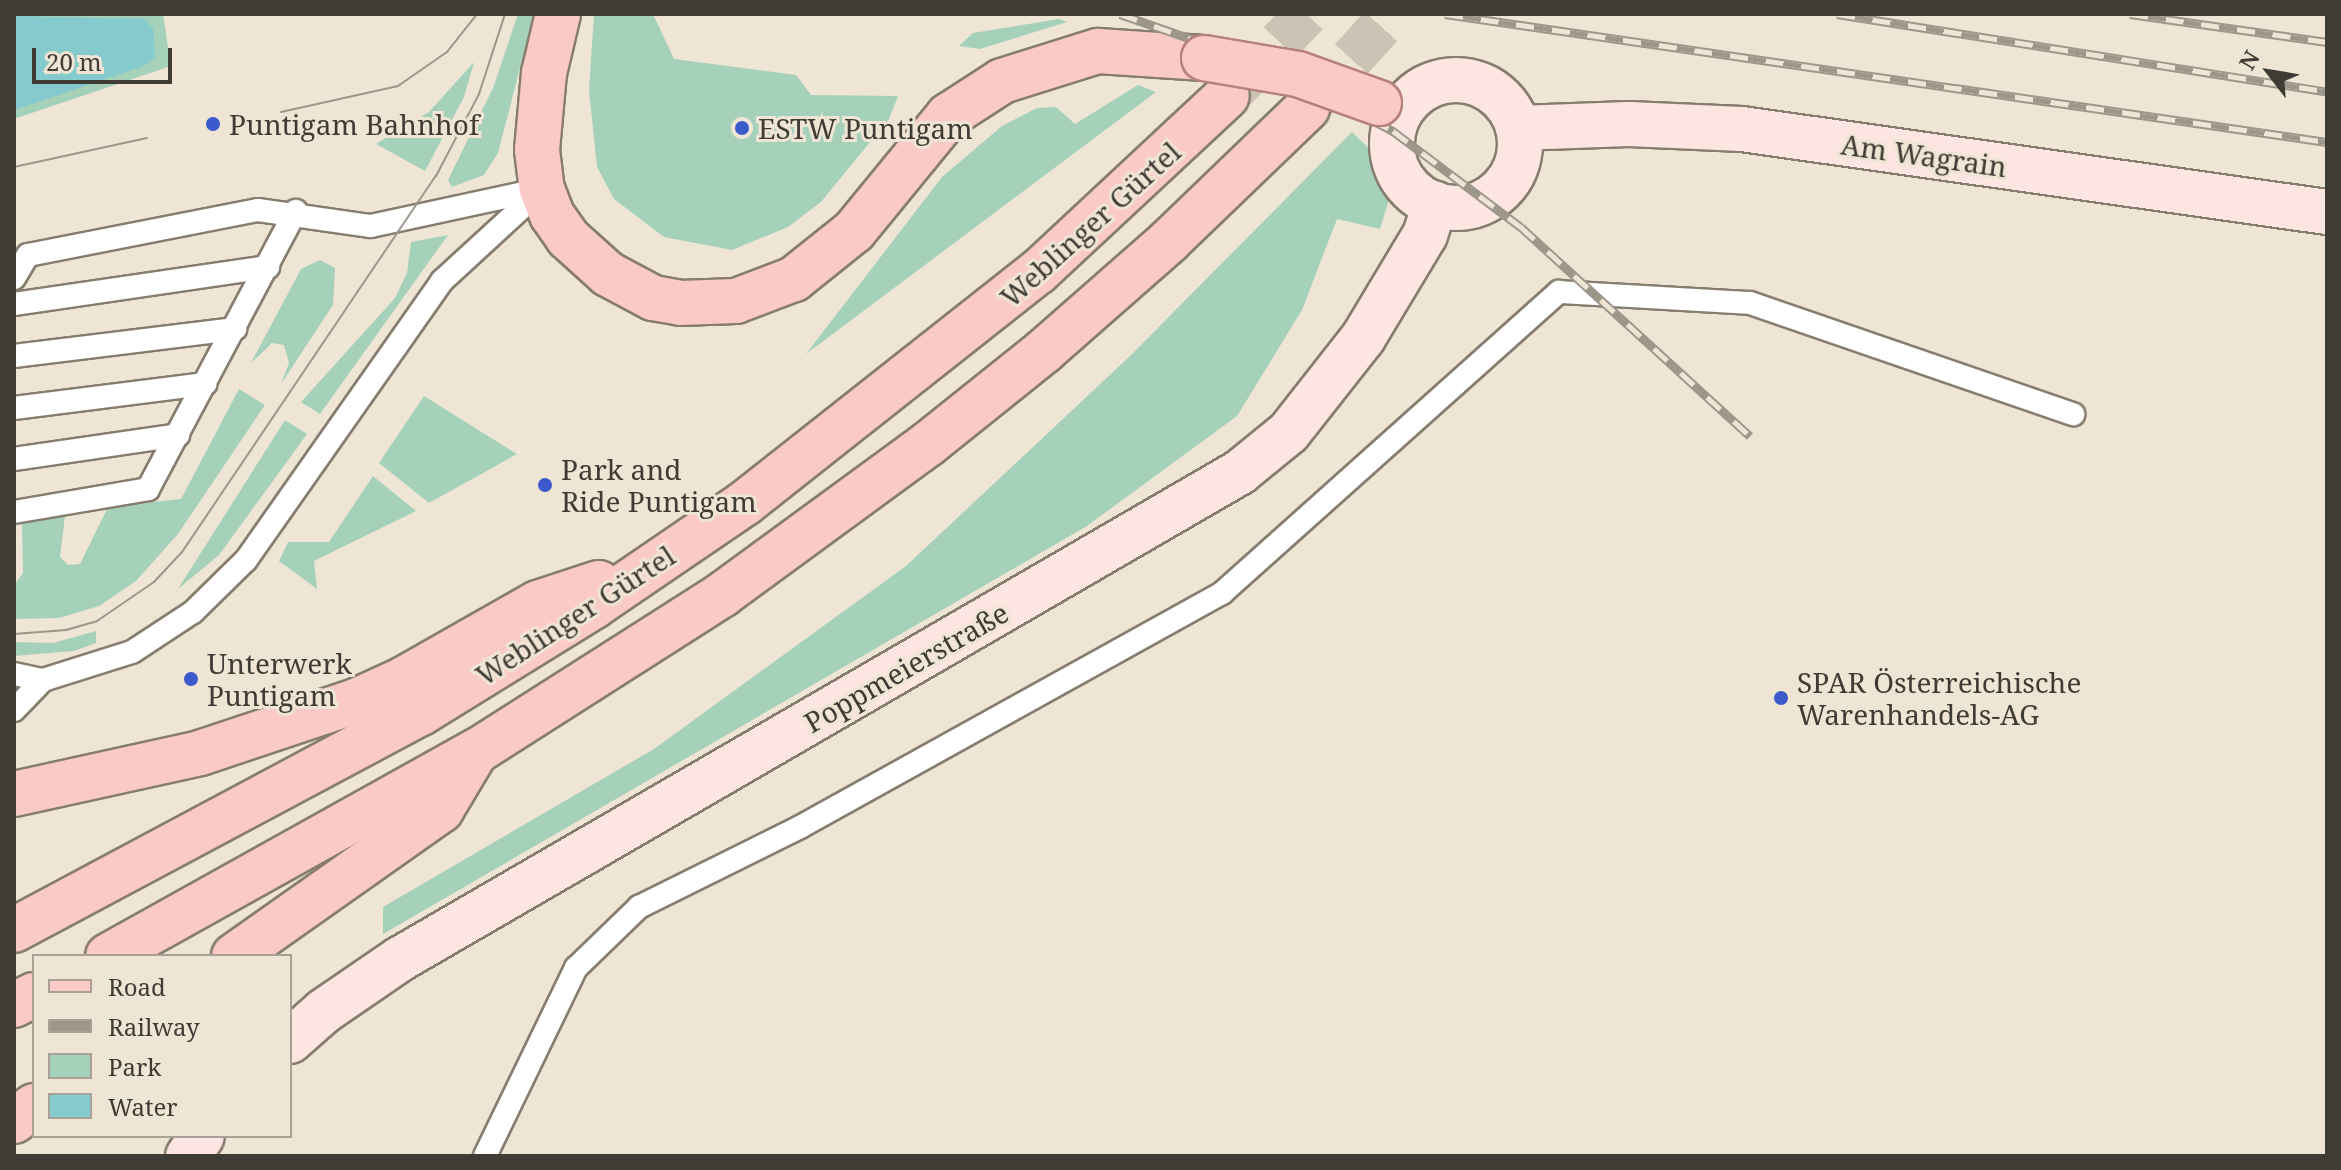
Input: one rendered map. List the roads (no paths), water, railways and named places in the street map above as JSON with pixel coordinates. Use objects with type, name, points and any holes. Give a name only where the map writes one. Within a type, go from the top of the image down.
[{"type":"main road","points":[[558,14],[539,112],[542,189],[568,238],[628,287],[680,303],[736,301],[794,279],[824,258],[882,199],[948,116],[1002,81],[1098,51],[1204,58],[1298,74],[1389,109]]},
{"type":"main road","name":"Weblinger Gürtel","points":[[14,930],[380,737],[658,563],[927,365],[1124,197],[1227,96]]},
{"type":"main road","points":[[112,954],[477,751],[723,594],[928,444],[1159,250],[1307,108]]},
{"type":"main road","points":[[14,794],[200,753],[356,701],[404,679],[538,603],[658,563]]},
{"type":"main road","points":[[237,954],[441,810],[477,751]]},
{"type":"main road","points":[[14,1005],[32,996]]},
{"type":"main road","points":[[14,1121],[32,1108]]},
{"type":"street","points":[[1460,79],[1503,99],[1518,128],[1518,160],[1501,190],[1474,206],[1435,204],[1414,193],[1395,165],[1389,109],[1429,85],[1460,79]]},
{"type":"street","name":"Am Wagrain","points":[[1518,128],[1629,124],[1742,129],[2327,212]]},
{"type":"street","name":"Poppmeierstraße","points":[[292,1039],[324,1011],[400,959],[1240,472],[1289,432],[1363,338],[1425,235],[1435,204]]},
{"type":"street","points":[[188,1156],[201,1138]]},
{"type":"lane","points":[[14,278],[28,255],[258,210],[296,211],[371,226],[542,189]]},
{"type":"lane","points":[[14,710],[43,680],[132,652],[193,612],[225,581],[246,560],[442,281],[542,189]]},
{"type":"lane","points":[[14,512],[148,489],[296,211]]},
{"type":"lane","points":[[14,304],[268,267]]},
{"type":"lane","points":[[485,1156],[576,968],[639,907],[800,827],[1222,593],[1559,292],[1596,298],[1750,303],[2073,414]]},
{"type":"lane","points":[[14,356],[235,329]]},
{"type":"lane","points":[[14,408],[205,384]]},
{"type":"lane","points":[[14,459],[178,435]]},
{"type":"lane","points":[[14,674],[43,680]]},
{"type":"water","points":[[14,16],[144,19],[153,28],[155,57],[144,66],[14,110]]},
{"type":"tunnel","points":[[1234,90],[1307,14]]},
{"type":"tunnel","points":[[1307,108],[1392,14]]},
{"type":"tram line","points":[[281,112],[398,86],[447,52],[477,14]]},
{"type":"tram line","points":[[14,634],[66,630],[97,621],[154,582],[182,552],[436,176],[479,94],[505,14]]},
{"type":"tram line","points":[[14,167],[147,138]]},
{"type":"railway","points":[[1120,14],[1277,69],[1393,131],[1521,227],[1750,436]]},
{"type":"railway","points":[[1445,14],[2327,142]]},
{"type":"railway","points":[[1837,14],[2327,92]]},
{"type":"railway","points":[[2130,14],[2327,42]]},
{"type":"place","name":"Puntigam Bahnhof","points":[[213,124]]},
{"type":"place","name":"ESTW Puntigam","points":[[742,128]]},
{"type":"place","name":"Park and Ride Puntigam","points":[[545,485]]},
{"type":"place","name":"Unterwerk Puntigam","points":[[191,679]]},
{"type":"place","name":"SPAR Österreichische Warenhandels-AG","points":[[1781,698]]}]
